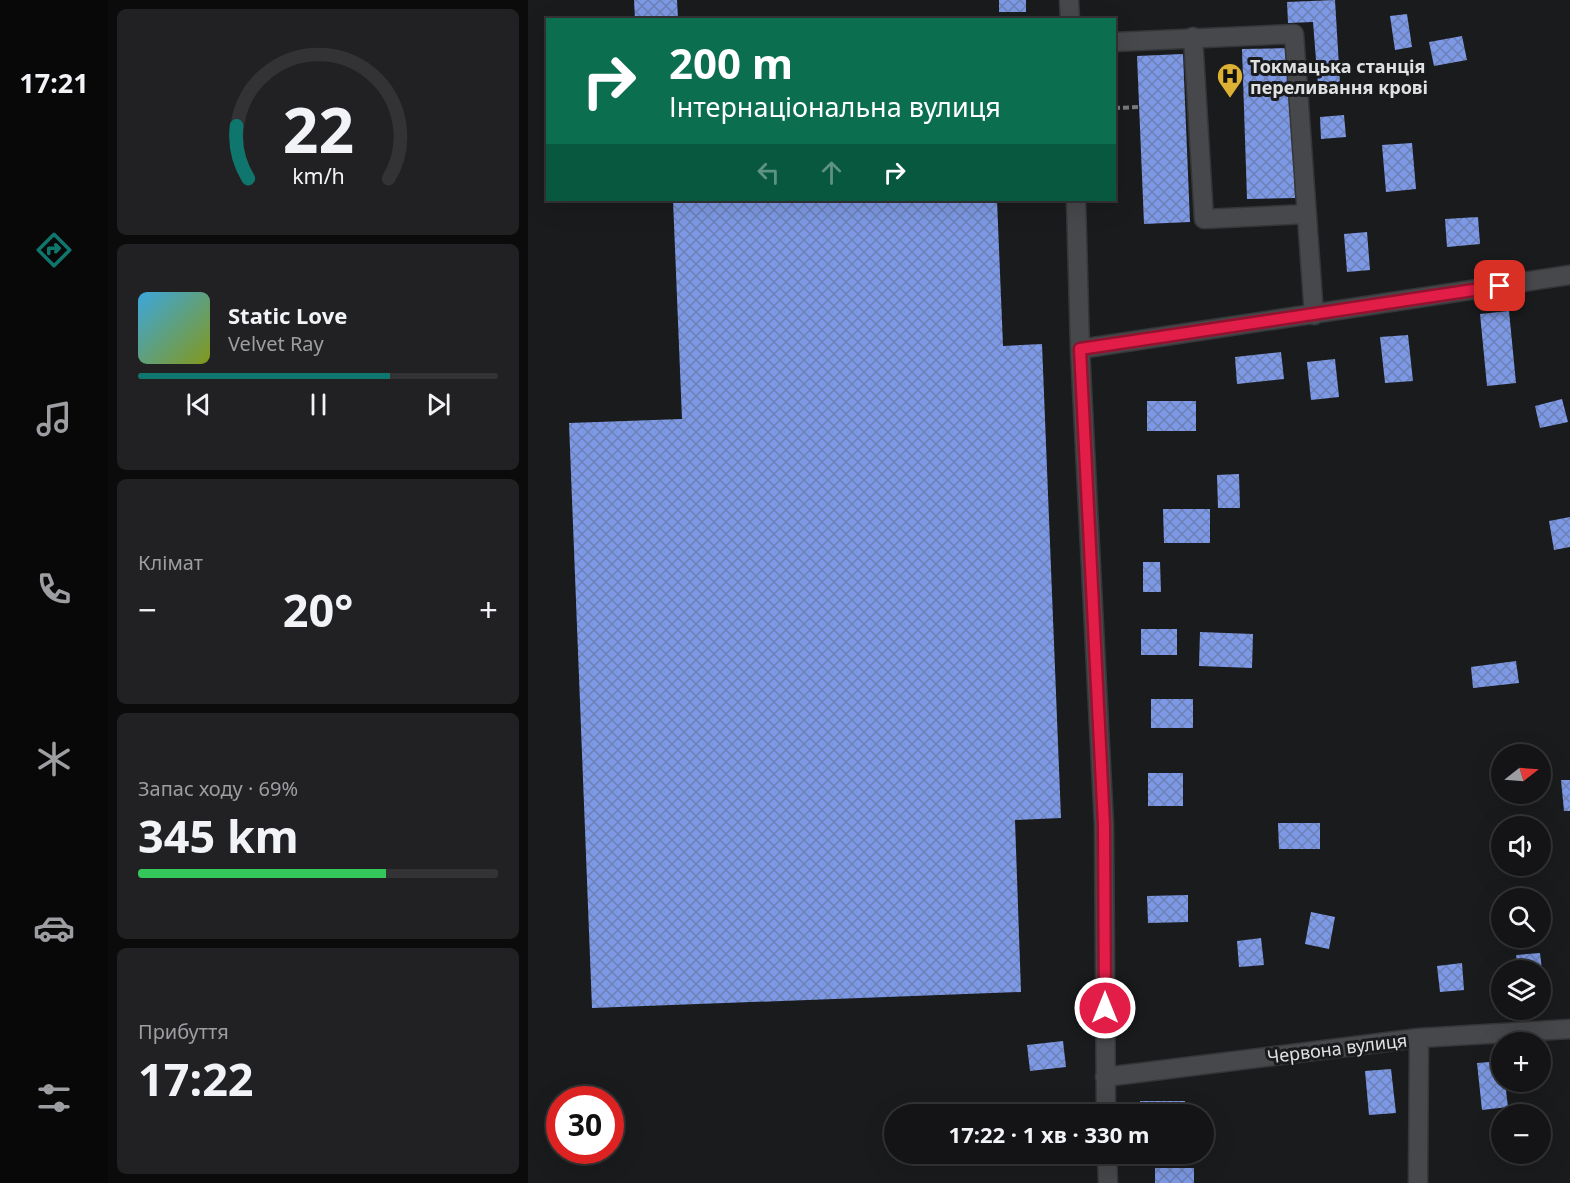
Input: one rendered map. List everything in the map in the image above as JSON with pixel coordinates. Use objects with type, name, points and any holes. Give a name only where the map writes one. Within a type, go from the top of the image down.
[{"type":"street","points":[[1069,0],[1070,18]]},
{"type":"street","points":[[1116,42],[1294,34],[1314,315]]},
{"type":"street","points":[[1193,37],[1204,219],[1307,214]]},
{"type":"street","points":[[1076,201],[1080,349],[1104,825],[1106,1104]]},
{"type":"street","points":[[1080,349],[1570,275]]},
{"type":"street","name":"Червона вулиця","points":[[1105,1077],[1419,1038],[1570,1029]]},
{"type":"street","points":[[1418,1183],[1419,1038]]},
{"type":"street","points":[[1107,1164],[1108,1183]]},
{"type":"path","points":[[1116,108],[1139,107]]},
{"type":"building","points":[[634,0],[677,0],[678,18],[635,18]]},
{"type":"building","points":[[999,0],[1026,0],[1026,12],[999,12]]},
{"type":"building","points":[[1335,0],[1340,83],[1318,85],[1313,22],[1288,23],[1287,2]]},
{"type":"building","points":[[1407,14],[1412,47],[1395,50],[1390,16]]},
{"type":"building","points":[[1462,36],[1467,60],[1434,66],[1429,42]]},
{"type":"building","points":[[1290,48],[1295,198],[1247,199],[1242,49]]},
{"type":"building","points":[[1183,54],[1190,222],[1144,224],[1137,56]]},
{"type":"building","points":[[1344,115],[1346,137],[1321,139],[1320,117]]},
{"type":"building","points":[[1412,143],[1416,189],[1386,192],[1382,145]]},
{"type":"building","points":[[673,201],[997,201],[1003,346],[1042,344],[1061,818],[1015,820],[1021,992],[592,1008],[569,423],[682,419]]},
{"type":"building","points":[[1478,217],[1480,244],[1447,247],[1445,219]]},
{"type":"building","points":[[1367,232],[1370,270],[1347,272],[1344,234]]},
{"type":"building","points":[[1509,311],[1516,383],[1487,386],[1480,314]]},
{"type":"building","points":[[1408,335],[1413,381],[1385,383],[1380,337]]},
{"type":"building","points":[[1281,352],[1284,379],[1237,384],[1235,357]]},
{"type":"building","points":[[1335,359],[1339,397],[1311,400],[1307,362]]},
{"type":"building","points":[[1562,399],[1568,422],[1540,428],[1535,406]]},
{"type":"building","points":[[1147,401],[1196,401],[1196,431],[1147,431]]},
{"type":"building","points":[[1239,474],[1240,508],[1218,508],[1217,475]]},
{"type":"building","points":[[1163,509],[1210,509],[1210,543],[1164,543]]},
{"type":"building","points":[[1570,517],[1570,547],[1554,550],[1549,521]]},
{"type":"building","points":[[1143,562],[1160,562],[1161,592],[1143,592]]},
{"type":"building","points":[[1141,629],[1177,629],[1177,655],[1141,655]]},
{"type":"building","points":[[1200,632],[1253,634],[1252,668],[1199,666]]},
{"type":"building","points":[[1516,661],[1519,683],[1473,688],[1471,667]]},
{"type":"building","points":[[1151,699],[1193,699],[1193,728],[1151,728]]},
{"type":"building","points":[[1148,773],[1183,773],[1183,806],[1148,806]]},
{"type":"building","points":[[1561,780],[1570,780],[1570,811],[1564,811]]},
{"type":"building","points":[[1278,823],[1320,823],[1320,849],[1279,849]]},
{"type":"building","points":[[1188,895],[1188,922],[1148,923],[1147,896]]},
{"type":"building","points":[[1311,912],[1335,917],[1329,949],[1305,944]]},
{"type":"building","points":[[1261,938],[1264,965],[1239,967],[1237,941]]},
{"type":"building","points":[[1540,953],[1541,960],[1517,960],[1516,955]]},
{"type":"building","points":[[1462,963],[1464,990],[1440,992],[1437,966]]},
{"type":"building","points":[[1063,1041],[1066,1067],[1030,1071],[1027,1045]]},
{"type":"building","points":[[1491,1062],[1491,1092],[1506,1092],[1508,1104],[1491,1104],[1491,1109],[1482,1110],[1477,1063]]},
{"type":"building","points":[[1391,1069],[1396,1113],[1369,1115],[1365,1071]]},
{"type":"building","points":[[1140,1101],[1185,1101],[1185,1104],[1140,1104]]},
{"type":"building","points":[[1155,1168],[1194,1168],[1194,1183],[1155,1183]]},
{"type":"place","name":"Токмацька станція переливання крові","points":[[1230,99]]},
{"type":"route","points":[[1105,1008],[1104,825],[1080,349],[1500,286]]}]
